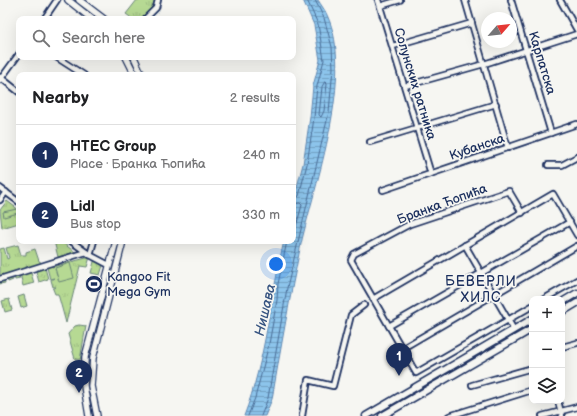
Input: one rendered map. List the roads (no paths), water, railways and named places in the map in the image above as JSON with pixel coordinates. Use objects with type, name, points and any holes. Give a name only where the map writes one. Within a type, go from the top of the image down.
[{"type":"main road","points":[[565,300],[577,293]]},
{"type":"main road","points":[[565,310],[577,303]]},
{"type":"main road","points":[[366,416],[529,321]]},
{"type":"main road","points":[[382,416],[529,331]]},
{"type":"street","points":[[46,16],[57,0]]},
{"type":"street","points":[[68,0],[88,16]]},
{"type":"street","points":[[79,0],[100,16]]},
{"type":"street","points":[[148,16],[156,8],[158,0]]},
{"type":"street","name":"Солунских ратника","points":[[378,0],[406,86],[431,174]]},
{"type":"street","points":[[380,6],[400,0]]},
{"type":"street","points":[[466,0],[508,148]]},
{"type":"street","name":"Карпатска","points":[[511,0],[551,133]]},
{"type":"street","points":[[560,0],[577,30]]},
{"type":"street","points":[[393,46],[472,23]]},
{"type":"street","points":[[406,86],[484,64],[577,34]]},
{"type":"street","points":[[16,58],[0,79],[16,90]]},
{"type":"street","points":[[62,60],[80,72]]},
{"type":"street","points":[[128,60],[134,72]]},
{"type":"street","points":[[135,60],[141,72]]},
{"type":"street","points":[[370,142],[496,104]]},
{"type":"street","name":"Кубанска","points":[[383,190],[577,124]]},
{"type":"street","points":[[548,165],[562,165],[577,157]]},
{"type":"street","points":[[0,188],[16,200]]},
{"type":"street","name":"Бранка Ћопића","points":[[508,320],[416,373],[403,348],[352,263],[354,254],[410,224],[509,191],[522,213]]},
{"type":"street","points":[[0,200],[6,192]]},
{"type":"street","points":[[373,299],[553,194],[577,235]]},
{"type":"street","points":[[389,326],[570,222]]},
{"type":"street","points":[[75,244],[90,255],[109,265]]},
{"type":"street","points":[[90,255],[93,244]]},
{"type":"street","points":[[89,416],[84,386],[86,357],[115,244]]},
{"type":"street","points":[[97,416],[91,386],[93,358],[122,244]]},
{"type":"street","points":[[465,245],[514,330]]},
{"type":"street","points":[[403,348],[577,246]]},
{"type":"street","points":[[0,279],[86,252]]},
{"type":"street","points":[[549,296],[577,280]]},
{"type":"street","points":[[302,416],[308,380],[333,386],[351,315],[364,305]]},
{"type":"street","points":[[508,320],[529,308]]},
{"type":"street","points":[[565,346],[577,343]]},
{"type":"street","points":[[472,385],[529,369]]},
{"type":"street","points":[[450,416],[529,391]]},
{"type":"street","points":[[559,404],[562,416]]},
{"type":"street","points":[[542,416],[560,410],[577,407]]},
{"type":"water","points":[[303,0],[318,0],[327,15],[334,39],[337,67],[335,97],[330,129],[301,244],[272,399],[265,416],[244,416],[258,373],[283,244],[296,244],[296,191],[303,164],[313,86],[320,60],[314,25]]},
{"type":"place","name":"Kangoo Fit Mega Gym","points":[[94,284]]},
{"type":"place","name":"HTEC Group","points":[[399,376]]},
{"type":"place","name":"Lidl","points":[[79,393]]},
{"type":"district","name":"БЕВЕРЛИ ХИЛС","points":[[481,290]]},
{"type":"water label","name":"Нишава","points":[[265,310]]}]
